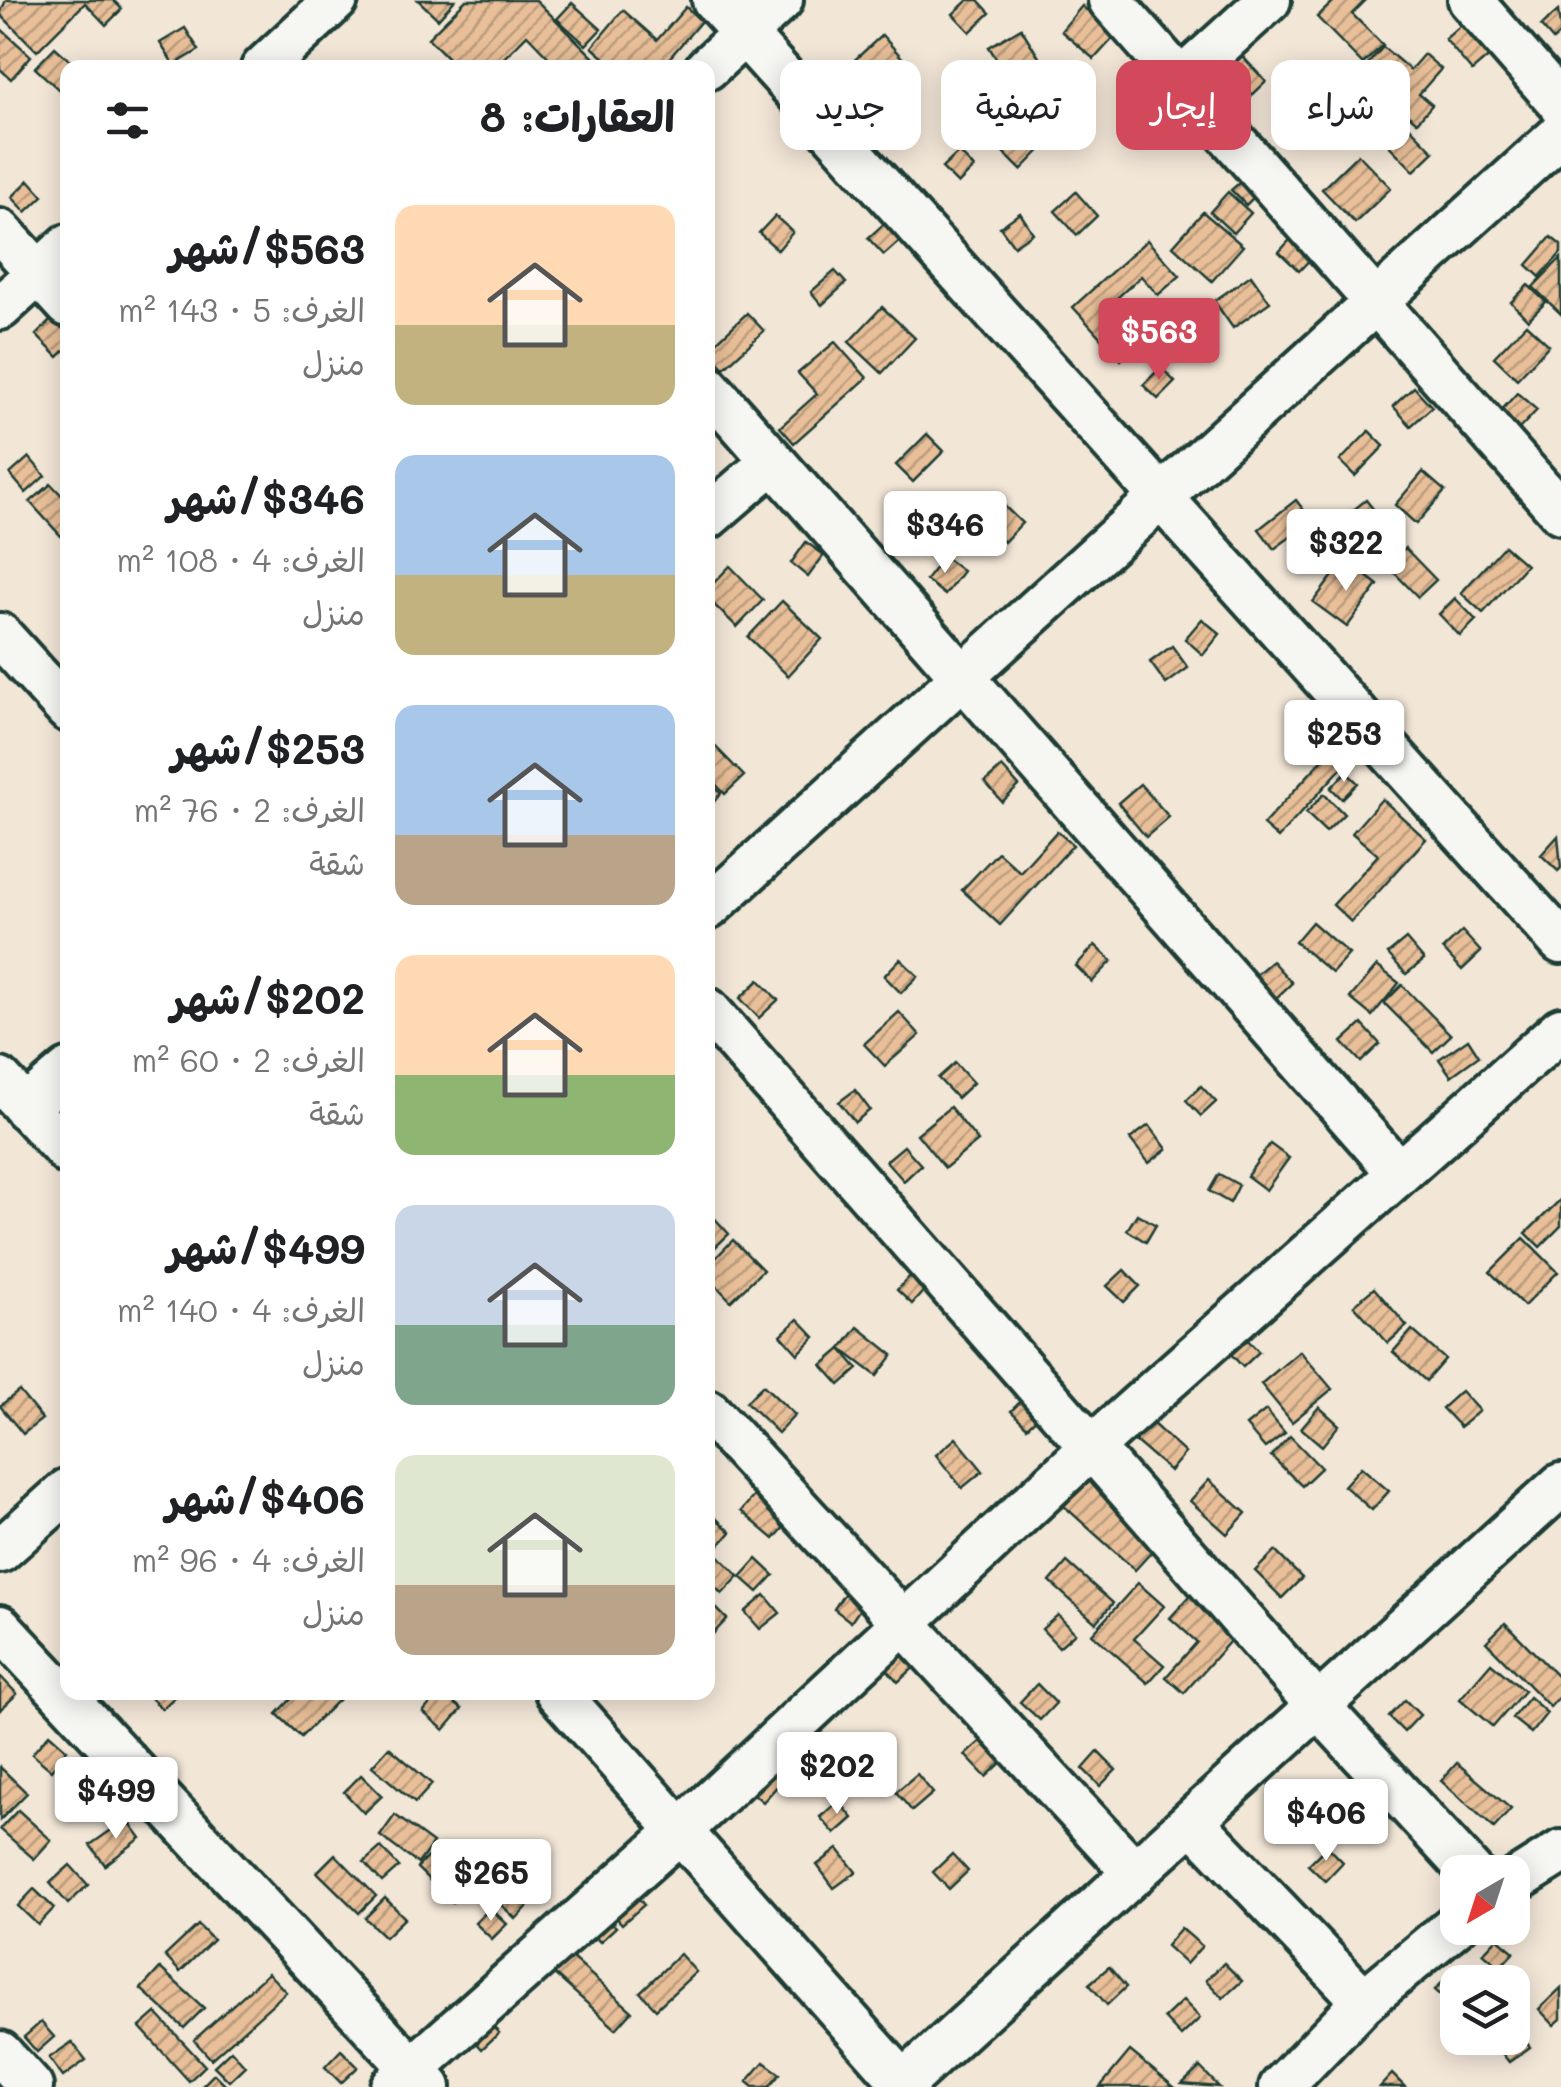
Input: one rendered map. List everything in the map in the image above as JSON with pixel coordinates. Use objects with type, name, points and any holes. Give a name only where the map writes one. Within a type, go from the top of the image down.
[{"type":"street","points":[[271,60],[336,0]]},
{"type":"street","points":[[714,0],[1561,942]]},
{"type":"street","points":[[715,60],[781,0]]},
{"type":"street","points":[[1110,0],[1163,60]]},
{"type":"street","points":[[1203,60],[1269,0]]},
{"type":"street","points":[[1470,0],[1561,104]]},
{"type":"street","points":[[715,902],[1561,134]]},
{"type":"street","points":[[1242,150],[1561,512]]},
{"type":"street","points":[[0,231],[53,260],[0,308]]},
{"type":"street","points":[[715,396],[1400,1173]]},
{"type":"street","points":[[715,512],[772,461]]},
{"type":"street","points":[[0,635],[60,701]]},
{"type":"street","points":[[715,1018],[1318,1706],[1455,1855]]},
{"type":"street","points":[[66,1700],[411,2081],[1091,1448],[1561,1030]]},
{"type":"street","points":[[60,1074],[13,1094],[60,1144]]},
{"type":"street","points":[[715,1419],[1135,1873]]},
{"type":"street","points":[[564,1700],[903,2086],[1561,1485]]},
{"type":"street","points":[[0,1551],[60,1497]]},
{"type":"street","points":[[0,1627],[60,1693]]},
{"type":"street","points":[[1192,1821],[1364,2001]]},
{"type":"street","points":[[1530,1875],[1557,1862]]},
{"type":"street","points":[[1280,2087],[1364,2001],[1440,1938]]},
{"type":"street","points":[[0,2053],[32,2087]]},
{"type":"building","points":[[6,0],[113,0],[122,9],[106,25],[85,3],[37,51],[0,14]]},
{"type":"building","points":[[418,0],[455,0],[438,19]]},
{"type":"building","points":[[466,0],[536,0],[596,60],[551,60],[527,35],[502,60],[450,60],[428,38]]},
{"type":"building","points":[[968,0],[978,0],[990,13],[970,32],[953,14]]},
{"type":"building","points":[[1335,0],[1366,0],[1352,14],[1383,45],[1367,60],[1359,60],[1317,17]]},
{"type":"building","points":[[572,3],[601,29],[586,45],[557,19]]},
{"type":"building","points":[[1082,6],[1116,35],[1094,59],[1061,31]]},
{"type":"building","points":[[686,7],[701,21],[668,60],[607,60],[592,47],[623,10],[657,40]]},
{"type":"building","points":[[1558,11],[1561,33],[1553,40],[1541,26]]},
{"type":"building","points":[[1466,21],[1493,53],[1472,71],[1445,39]]},
{"type":"building","points":[[0,28],[31,56],[11,79],[0,69]]},
{"type":"building","points":[[185,28],[199,50],[182,60],[171,60],[160,43]]},
{"type":"building","points":[[1021,28],[1041,60],[997,60],[989,47]]},
{"type":"building","points":[[882,35],[903,59],[902,60],[855,60]]},
{"type":"building","points":[[1233,46],[1246,60],[1217,60]]},
{"type":"building","points":[[55,47],[69,60],[60,60],[60,91],[35,68]]},
{"type":"building","points":[[1383,47],[1398,60],[1372,60]]},
{"type":"building","points":[[1424,54],[1441,69],[1419,94],[1432,105],[1417,122],[1410,116],[1410,70]]},
{"type":"building","points":[[1251,66],[1266,82],[1251,96]]},
{"type":"building","points":[[1410,127],[1434,152],[1414,171],[1394,150],[1410,150]]},
{"type":"building","points":[[1001,150],[1040,150],[1021,170]]},
{"type":"building","points":[[959,152],[974,168],[958,184],[942,168]]},
{"type":"building","points":[[1358,154],[1391,188],[1355,223],[1322,189]]},
{"type":"building","points":[[1246,177],[1260,191],[1246,205],[1231,190]]},
{"type":"building","points":[[29,180],[43,196],[26,212],[12,197]]},
{"type":"building","points":[[1076,192],[1097,216],[1077,235],[1055,211]]},
{"type":"building","points":[[1228,192],[1251,213],[1233,233],[1210,212]]},
{"type":"building","points":[[1203,212],[1243,246],[1212,281],[1173,246]]},
{"type":"building","points":[[1020,213],[1033,233],[1014,246],[1000,227]]},
{"type":"building","points":[[775,216],[793,232],[778,250],[759,233]]},
{"type":"building","points":[[886,222],[902,239],[884,255],[868,238]]},
{"type":"building","points":[[1298,231],[1318,251],[1299,271],[1279,252]]},
{"type":"building","points":[[1551,237],[1561,245],[1561,253],[1540,277],[1527,265]]},
{"type":"building","points":[[1147,240],[1180,276],[1158,295],[1141,276],[1107,307],[1140,343],[1121,360],[1073,307]]},
{"type":"building","points":[[1561,258],[1561,314],[1533,287]]},
{"type":"building","points":[[835,271],[846,283],[822,305],[811,292]]},
{"type":"building","points":[[1251,275],[1270,302],[1233,328],[1214,301]]},
{"type":"building","points":[[1528,285],[1546,302],[1528,320],[1511,302]]},
{"type":"building","points":[[882,307],[915,338],[882,373],[849,342]]},
{"type":"building","points":[[60,311],[58,357],[36,335]]},
{"type":"building","points":[[747,313],[764,331],[724,368],[715,358],[715,343]]},
{"type":"building","points":[[1526,324],[1549,345],[1517,379],[1494,357]]},
{"type":"building","points":[[835,342],[867,378],[794,443],[780,427],[817,394],[798,373]]},
{"type":"building","points":[[1161,367],[1175,382],[1158,399],[1143,385]]},
{"type":"building","points":[[1414,387],[1432,407],[1411,426],[1393,406]]},
{"type":"building","points":[[1517,393],[1537,410],[1519,429],[1500,412]]},
{"type":"building","points":[[1369,431],[1384,446],[1355,476],[1340,461]]},
{"type":"building","points":[[927,434],[944,451],[913,482],[896,465]]},
{"type":"building","points":[[29,457],[45,476],[26,493],[10,474]]},
{"type":"building","points":[[1423,472],[1445,491],[1416,524],[1395,505]]},
{"type":"building","points":[[51,484],[60,494],[60,535],[30,502]]},
{"type":"building","points":[[998,500],[1022,523],[1004,542],[980,519]]},
{"type":"building","points":[[1296,500],[1312,521],[1274,549],[1259,529]]},
{"type":"building","points":[[1366,500],[1397,539],[1373,557],[1342,519]]},
{"type":"building","points":[[806,542],[824,555],[808,577],[791,563]]},
{"type":"building","points":[[1504,546],[1526,565],[1483,613],[1461,593]]},
{"type":"building","points":[[1405,548],[1436,580],[1418,597],[1387,565]]},
{"type":"building","points":[[944,557],[963,571],[945,595],[926,580]]},
{"type":"building","points":[[1345,560],[1378,585],[1347,627],[1313,602]]},
{"type":"building","points":[[730,566],[763,600],[737,627],[715,606],[715,582]]},
{"type":"building","points":[[1455,598],[1476,620],[1460,636],[1439,614]]},
{"type":"building","points":[[782,601],[822,639],[788,676],[748,637]]},
{"type":"building","points":[[1202,619],[1220,634],[1203,655],[1185,639]]},
{"type":"building","points":[[1172,646],[1188,668],[1166,684],[1150,662]]},
{"type":"building","points":[[715,746],[744,776],[725,794],[715,783]]},
{"type":"building","points":[[1331,750],[1346,763],[1278,838],[1263,825]]},
{"type":"building","points":[[1002,767],[1019,786],[1002,802],[985,782]]},
{"type":"building","points":[[1346,772],[1358,783],[1342,799],[1331,788]]},
{"type":"building","points":[[1140,784],[1169,817],[1146,837],[1118,803]]},
{"type":"building","points":[[1324,794],[1344,814],[1326,832],[1306,813]]},
{"type":"building","points":[[1382,799],[1426,839],[1351,922],[1333,905],[1378,855],[1352,833]]},
{"type":"building","points":[[1057,831],[1073,845],[1000,925],[962,890],[998,852],[1020,872]]},
{"type":"building","points":[[1558,836],[1561,868],[1558,871],[1541,855]]},
{"type":"building","points":[[1312,922],[1349,954],[1332,973],[1295,942]]},
{"type":"building","points":[[1462,931],[1481,952],[1462,970],[1443,949]]},
{"type":"building","points":[[1406,939],[1424,960],[1406,974],[1388,954]]},
{"type":"building","points":[[1095,945],[1112,961],[1092,982],[1076,966]]},
{"type":"building","points":[[900,959],[918,976],[901,993],[884,976]]},
{"type":"building","points":[[1272,961],[1292,983],[1273,1001],[1252,978]]},
{"type":"building","points":[[1377,966],[1399,983],[1372,1016],[1350,998]]},
{"type":"building","points":[[759,980],[778,1000],[759,1018],[740,998]]},
{"type":"building","points":[[1402,985],[1451,1035],[1433,1052],[1384,1003]]},
{"type":"building","points":[[899,1012],[920,1035],[885,1066],[864,1044]]},
{"type":"building","points":[[1362,1024],[1380,1044],[1361,1062],[1342,1042]]},
{"type":"building","points":[[1468,1039],[1479,1056],[1451,1076],[1439,1059]]},
{"type":"building","points":[[955,1063],[973,1083],[957,1098],[938,1078]]},
{"type":"building","points":[[1201,1086],[1216,1102],[1201,1116],[1186,1100]]},
{"type":"building","points":[[855,1090],[870,1110],[855,1122],[839,1102]]},
{"type":"building","points":[[950,1107],[978,1141],[945,1168],[917,1134]]},
{"type":"building","points":[[1149,1125],[1167,1149],[1149,1163],[1130,1139]]},
{"type":"building","points":[[1270,1144],[1289,1158],[1266,1190],[1247,1176]]},
{"type":"building","points":[[904,1146],[921,1165],[904,1181],[886,1161]]},
{"type":"building","points":[[1219,1174],[1239,1185],[1230,1203],[1209,1191]]},
{"type":"building","points":[[1561,1199],[1561,1226],[1540,1247],[1526,1233]]},
{"type":"building","points":[[1137,1214],[1156,1225],[1146,1242],[1127,1230]]},
{"type":"building","points":[[715,1219],[729,1234],[715,1247]]},
{"type":"building","points":[[1524,1238],[1558,1272],[1524,1306],[1490,1272]]},
{"type":"building","points":[[733,1240],[763,1270],[731,1301],[715,1284],[715,1259]]},
{"type":"building","points":[[1124,1270],[1140,1286],[1124,1302],[1107,1286]]},
{"type":"building","points":[[914,1272],[928,1286],[912,1304],[897,1290]]},
{"type":"building","points":[[1374,1288],[1407,1326],[1388,1343],[1354,1305]]},
{"type":"building","points":[[798,1319],[815,1337],[798,1354],[781,1335]]},
{"type":"building","points":[[858,1327],[893,1355],[877,1376],[841,1349]]},
{"type":"building","points":[[1412,1330],[1445,1359],[1426,1381],[1393,1352]]},
{"type":"building","points":[[1245,1337],[1259,1352],[1243,1367],[1229,1352]]},
{"type":"building","points":[[841,1349],[858,1369],[840,1385],[822,1365]]},
{"type":"building","points":[[1300,1351],[1332,1389],[1292,1422],[1261,1384]]},
{"type":"building","points":[[763,1385],[795,1415],[778,1433],[746,1402]]},
{"type":"building","points":[[19,1391],[42,1419],[23,1434],[0,1406]]},
{"type":"building","points":[[1461,1391],[1479,1411],[1460,1427],[1442,1408]]},
{"type":"building","points":[[1026,1396],[1043,1412],[1027,1427],[1011,1411]]},
{"type":"building","points":[[1319,1407],[1339,1425],[1322,1446],[1301,1428]]},
{"type":"building","points":[[1266,1410],[1285,1433],[1265,1448],[1246,1426]]},
{"type":"building","points":[[1151,1422],[1185,1453],[1170,1471],[1135,1441]]},
{"type":"building","points":[[1290,1436],[1321,1468],[1302,1486],[1271,1456]]},
{"type":"building","points":[[956,1438],[983,1471],[962,1488],[936,1455]]},
{"type":"building","points":[[1361,1467],[1389,1491],[1372,1510],[1344,1486]]},
{"type":"building","points":[[1094,1473],[1165,1537],[1135,1570],[1064,1506]]},
{"type":"building","points":[[1209,1480],[1246,1513],[1227,1534],[1190,1501]]},
{"type":"building","points":[[759,1490],[792,1518],[774,1539],[741,1511]]},
{"type":"building","points":[[715,1517],[731,1532],[715,1550]]},
{"type":"building","points":[[1275,1551],[1302,1578],[1282,1598],[1255,1571]]},
{"type":"building","points":[[719,1556],[739,1576],[722,1594],[715,1587],[715,1560]]},
{"type":"building","points":[[757,1559],[774,1575],[758,1592],[741,1577]]},
{"type":"building","points":[[1067,1562],[1113,1603],[1096,1623],[1050,1582]]},
{"type":"building","points":[[1138,1583],[1164,1606],[1134,1639],[1164,1665],[1148,1683],[1092,1634]]},
{"type":"building","points":[[1200,1585],[1244,1625],[1184,1693],[1166,1677],[1197,1642],[1170,1618]]},
{"type":"building","points":[[848,1588],[866,1600],[851,1622],[834,1609]]},
{"type":"building","points":[[765,1595],[780,1613],[760,1629],[745,1612]]},
{"type":"building","points":[[715,1607],[727,1619],[715,1632]]},
{"type":"building","points":[[1058,1615],[1075,1633],[1059,1647],[1042,1629]]},
{"type":"building","points":[[1505,1623],[1561,1680],[1561,1695],[1550,1707],[1486,1642]]},
{"type":"building","points":[[901,1644],[918,1664],[898,1682],[881,1662]]},
{"type":"building","points":[[1491,1663],[1524,1691],[1493,1727],[1460,1699]]},
{"type":"building","points":[[0,1678],[17,1694],[0,1710]]},
{"type":"building","points":[[1037,1684],[1056,1703],[1040,1720],[1020,1702]]},
{"type":"building","points":[[1529,1697],[1547,1713],[1531,1733],[1512,1718]]},
{"type":"building","points":[[153,1700],[172,1700],[162,1709]]},
{"type":"building","points":[[290,1700],[338,1700],[301,1737],[277,1714]]},
{"type":"building","points":[[433,1700],[450,1700],[462,1709],[444,1730],[423,1712]]},
{"type":"building","points":[[1405,1700],[1420,1715],[1404,1732],[1389,1717]]},
{"type":"building","points":[[49,1734],[67,1750],[51,1770],[32,1754]]},
{"type":"building","points":[[982,1740],[1002,1762],[986,1777],[965,1755]]},
{"type":"building","points":[[389,1747],[432,1784],[415,1803],[372,1766]]},
{"type":"building","points":[[1098,1752],[1116,1770],[1100,1786],[1083,1769]]},
{"type":"building","points":[[774,1758],[790,1772],[763,1802],[747,1788]]},
{"type":"building","points":[[1457,1763],[1511,1809],[1494,1828],[1441,1781]]},
{"type":"building","points":[[0,1767],[27,1793],[0,1820]]},
{"type":"building","points":[[917,1774],[933,1793],[912,1811],[896,1792]]},
{"type":"building","points":[[361,1775],[382,1796],[364,1813],[344,1792]]},
{"type":"building","points":[[839,1801],[853,1818],[835,1834],[820,1817]]},
{"type":"building","points":[[18,1810],[51,1840],[34,1859],[0,1829]]},
{"type":"building","points":[[395,1815],[433,1843],[418,1864],[380,1836]]},
{"type":"building","points":[[127,1819],[141,1838],[105,1865],[90,1845]]},
{"type":"building","points":[[489,1845],[540,1893],[516,1919],[465,1871]]},
{"type":"building","points":[[1327,1846],[1343,1862],[1325,1881],[1308,1865]]},
{"type":"building","points":[[381,1847],[399,1867],[382,1882],[364,1862]]},
{"type":"building","points":[[435,1849],[470,1883],[452,1902],[417,1868]]},
{"type":"building","points":[[838,1849],[856,1872],[834,1888],[817,1865]]},
{"type":"building","points":[[335,1854],[376,1896],[359,1913],[317,1872]]},
{"type":"building","points":[[952,1854],[968,1871],[949,1889],[933,1872]]},
{"type":"building","points":[[70,1865],[88,1885],[68,1904],[50,1883]]},
{"type":"building","points":[[629,1888],[644,1905],[622,1924],[608,1908]]},
{"type":"building","points":[[34,1889],[54,1908],[38,1925],[18,1906]]},
{"type":"building","points":[[385,1898],[405,1918],[385,1937],[365,1918]]},
{"type":"building","points":[[490,1908],[507,1924],[492,1939],[475,1923]]},
{"type":"building","points":[[601,1912],[616,1927],[600,1942],[585,1927]]},
{"type":"building","points":[[198,1925],[213,1940],[180,1972],[165,1956]]},
{"type":"building","points":[[1181,1928],[1202,1946],[1186,1964],[1166,1946]]},
{"type":"building","points":[[1490,1945],[1506,1945],[1514,1952],[1502,1965],[1483,1953]]},
{"type":"building","points":[[561,1948],[632,2011],[616,2029],[545,1966]]},
{"type":"building","points":[[680,1954],[696,1972],[656,2009],[640,1992]]},
{"type":"building","points":[[1224,1963],[1242,1981],[1223,1998],[1206,1980]]},
{"type":"building","points":[[1109,1967],[1126,1987],[1107,2005],[1089,1984]]},
{"type":"building","points":[[160,1968],[204,2008],[184,2028],[141,1989]]},
{"type":"building","points":[[268,1973],[286,1992],[211,2059],[194,2040]]},
{"type":"building","points":[[1561,1988],[1561,2019],[1554,2025],[1539,2009]]},
{"type":"building","points":[[1183,2000],[1200,2018],[1181,2036],[1164,2018]]},
{"type":"building","points":[[156,2013],[205,2066],[189,2081],[140,2027]]},
{"type":"building","points":[[483,2017],[499,2033],[482,2049],[467,2032]]},
{"type":"building","points":[[41,2022],[54,2037],[37,2052],[24,2037]]},
{"type":"building","points":[[72,2042],[86,2060],[63,2077],[49,2058]]},
{"type":"building","points":[[231,2050],[245,2066],[229,2081],[214,2066]]},
{"type":"building","points":[[341,2050],[358,2067],[341,2083],[325,2067]]},
{"type":"building","points":[[1130,2051],[1174,2087],[1100,2087]]},
{"type":"building","points":[[764,2062],[780,2074],[769,2087],[753,2087],[747,2082]]},
{"type":"building","points":[[1200,2067],[1219,2087],[1182,2084]]},
{"type":"building","points":[[214,2074],[227,2087],[201,2087]]},
{"type":"building","points":[[1392,2074],[1405,2087],[1380,2087]]}]
